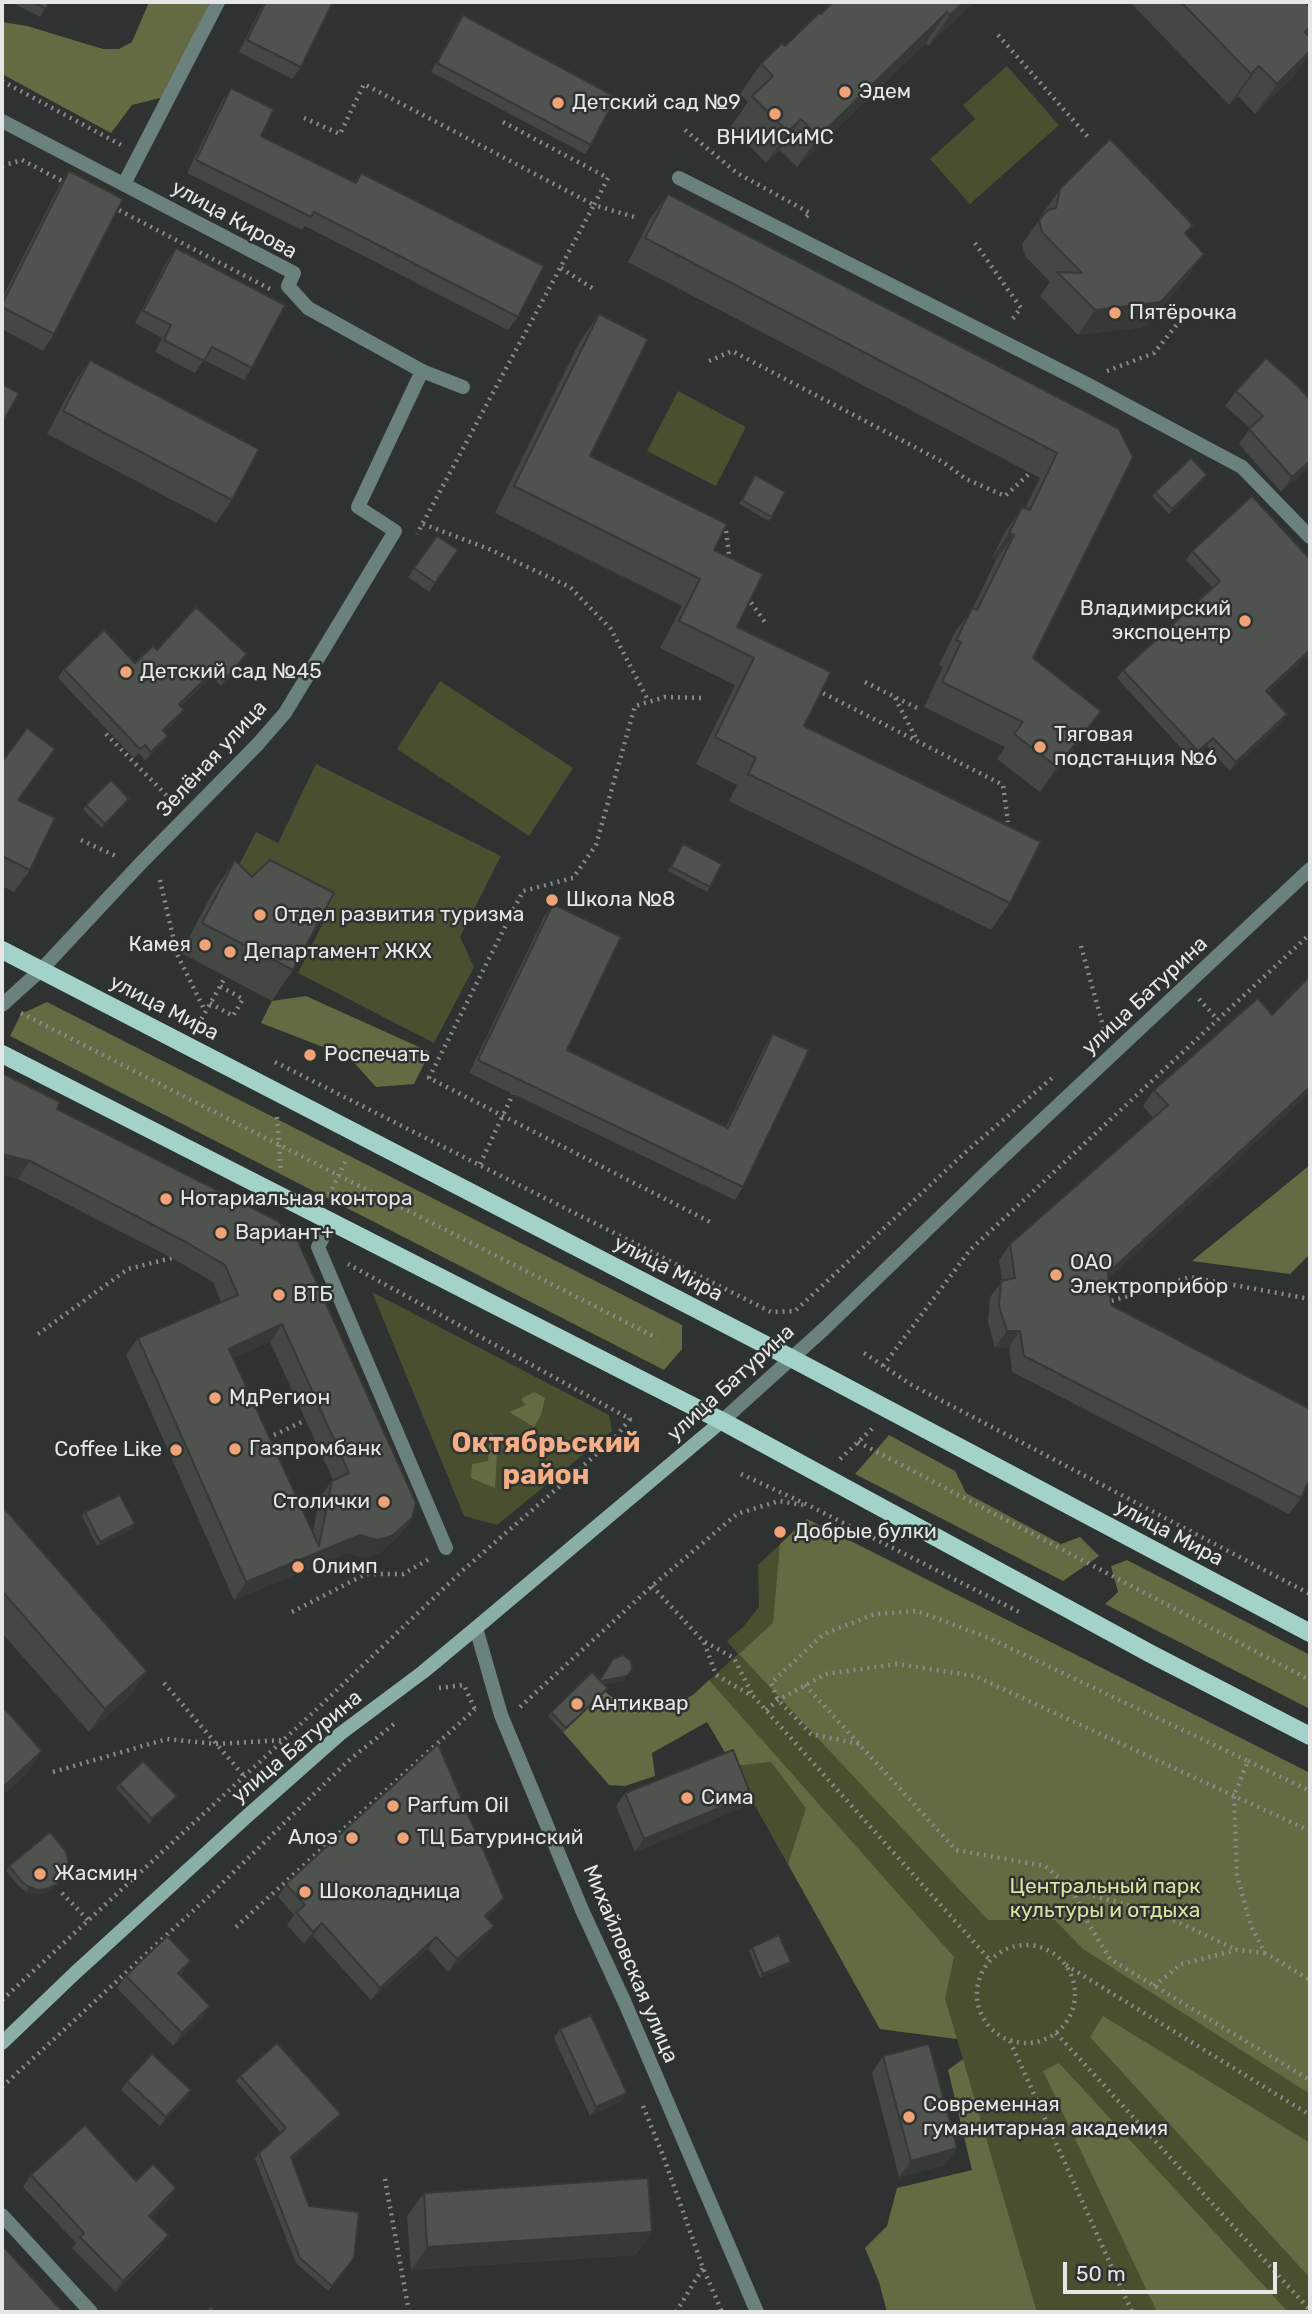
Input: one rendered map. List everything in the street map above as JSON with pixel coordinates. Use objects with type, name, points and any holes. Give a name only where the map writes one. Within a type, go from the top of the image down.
[{"type":"main road","name":"улица Мира","points":[[2,950],[791,1358],[1310,1633]]},
{"type":"main road","points":[[2,1054],[722,1421],[1151,1654],[1310,1736]]},
{"type":"main road","name":"улица Батурина","points":[[2,2043],[75,1973],[321,1752],[476,1628],[722,1421]]},
{"type":"street","points":[[124,184],[218,2]]},
{"type":"street","name":"улица Кирова","points":[[2,121],[294,273],[288,286],[308,309],[422,371],[464,387]]},
{"type":"street","points":[[679,178],[1083,382],[1242,467],[1310,537]]},
{"type":"street","name":"Зелёная улица","points":[[2,1004],[41,970],[285,713],[395,531],[358,507],[422,371]]},
{"type":"street","name":"улица Батурина","points":[[722,1421],[1310,869]]},
{"type":"street","points":[[331,1222],[318,1247],[446,1548]]},
{"type":"street","name":"Михайловская улица","points":[[476,1628],[501,1715],[582,1910],[625,2003],[757,2312]]},
{"type":"street","points":[[2,2215],[91,2312]]},
{"type":"path","points":[[998,34],[1089,138]]},
{"type":"path","points":[[2,81],[139,155]]},
{"type":"path","points":[[304,118],[340,134],[364,84],[594,205],[634,217]]},
{"type":"path","points":[[503,122],[608,178],[423,524],[489,550],[570,587],[611,629],[649,702]]},
{"type":"path","points":[[685,130],[737,173],[810,214]]},
{"type":"path","points":[[2,166],[22,160],[69,184]]},
{"type":"path","points":[[105,203],[272,290]]},
{"type":"path","points":[[975,243],[1021,308],[1008,325]]},
{"type":"path","points":[[561,268],[596,290]]},
{"type":"path","points":[[1083,382],[1154,353],[1179,322],[1205,308]]},
{"type":"path","points":[[709,361],[733,351],[943,462],[966,479],[1006,496],[1031,472]]},
{"type":"path","points":[[726,531],[731,565]]},
{"type":"path","points":[[746,595],[765,622]]},
{"type":"path","points":[[865,682],[917,708]]},
{"type":"path","points":[[806,685],[1003,785],[1008,822]]},
{"type":"path","points":[[701,698],[665,696],[635,706],[596,845],[573,877],[523,891],[429,1078],[714,1224]]},
{"type":"path","points":[[894,698],[918,741]]},
{"type":"path","points":[[106,734],[188,817]]},
{"type":"path","points":[[81,840],[139,865]]},
{"type":"path","points":[[160,880],[177,954],[205,1011]]},
{"type":"path","points":[[883,1366],[970,1250],[1310,934]]},
{"type":"path","points":[[1081,946],[1105,1033]]},
{"type":"path","points":[[186,1019],[198,1025],[226,976]]},
{"type":"path","points":[[210,1003],[233,1016],[243,999],[220,986]]},
{"type":"path","points":[[2,1004],[657,1338]]},
{"type":"path","points":[[282,1197],[271,1060],[771,1312],[795,1311]]},
{"type":"path","points":[[480,1164],[513,1094]]},
{"type":"path","points":[[326,1202],[346,1160]]},
{"type":"path","points":[[37,1334],[128,1269],[172,1258]]},
{"type":"path","points":[[1098,1306],[1190,1277],[1310,1299]]},
{"type":"path","points":[[864,1353],[922,1390],[1310,1594]]},
{"type":"path","points":[[2,2000],[462,1572],[614,1439],[630,1419]]},
{"type":"path","points":[[274,1435],[306,1420]]},
{"type":"path","points":[[837,1462],[875,1427]]},
{"type":"path","points":[[859,1442],[1310,1680]]},
{"type":"path","points":[[741,1474],[1030,1617]]},
{"type":"path","points":[[517,1710],[652,1586],[737,1514],[779,1501],[810,1506]]},
{"type":"path","points":[[292,1612],[366,1574],[403,1574],[446,1548]]},
{"type":"path","points":[[652,1586],[704,1642],[734,1658],[754,1698]]},
{"type":"path","points":[[859,1744],[811,1734],[778,1700],[771,1683],[824,1634],[875,1614],[918,1611],[989,1638],[1310,1791]]},
{"type":"path","points":[[704,1642],[716,1675],[754,1698],[766,1710],[990,1960]]},
{"type":"path","points":[[766,1710],[778,1700],[826,1674],[897,1664],[975,1676],[1310,1831]]},
{"type":"path","points":[[164,1684],[244,1776]]},
{"type":"path","points":[[429,1695],[437,1688],[464,1685]]},
{"type":"path","points":[[805,1685],[956,1850],[1045,1866],[1072,1889],[1163,1916],[1237,1950],[1265,1953],[1310,1980]]},
{"type":"path","points":[[236,1927],[475,1709]]},
{"type":"path","points":[[2,2087],[203,1901],[348,1761],[395,1723]]},
{"type":"path","points":[[53,1772],[167,1739],[216,1744],[284,1740]]},
{"type":"path","points":[[1248,1760],[1234,1796],[1237,1875],[1251,1926],[1265,1953]]},
{"type":"path","points":[[1072,1889],[1088,1923],[1110,1959],[1310,2080]]},
{"type":"path","points":[[62,1893],[89,1921]]},
{"type":"path","points":[[1065,1964],[1073,1981],[1075,1997],[1072,2011],[1056,2033],[1047,2039],[1025,2043],[1009,2040],[993,2030],[982,2015],[977,1995],[981,1974],[990,1960],[1005,1950],[1024,1945],[1043,1948],[1310,2115]]},
{"type":"path","points":[[1154,1986],[1181,1965],[1237,1950]]},
{"type":"path","points":[[1056,2033],[1310,2310]]},
{"type":"path","points":[[1009,2040],[1132,2312]]},
{"type":"path","points":[[385,2179],[409,2312]]},
{"type":"path","points":[[676,2312],[703,2268]]},
{"type":"green space","points":[[149,2],[210,2],[164,97],[132,105],[111,133],[2,74],[2,22],[27,26],[103,49],[119,49],[132,42]]},
{"type":"green space","points":[[1007,66],[1059,125],[970,204],[930,159],[975,119],[963,105]]},
{"type":"green space","points":[[678,391],[746,427],[716,486],[647,451]]},
{"type":"green space","points":[[440,681],[573,768],[529,836],[397,749]]},
{"type":"green space","points":[[316,764],[501,856],[460,937],[474,967],[434,1043],[298,973],[325,919],[235,873],[256,832],[278,843]]},
{"type":"green space","points":[[306,996],[430,1052],[414,1084],[376,1087],[349,1057],[261,1023],[272,1001]]},
{"type":"green space","points":[[47,1002],[682,1325],[682,1349],[664,1370],[10,1036],[21,1014]]},
{"type":"green space","points":[[1310,1165],[1310,1254],[1290,1274],[1192,1261]]},
{"type":"green space","points":[[372,1292],[609,1415],[612,1431],[497,1525],[464,1516]]},
{"type":"green space","points":[[534,1392],[545,1398],[541,1415],[534,1427],[509,1412],[526,1405],[521,1399]]},
{"type":"green space","points":[[490,1432],[498,1438],[495,1488],[471,1478],[472,1464],[488,1461]]},
{"type":"green space","points":[[889,1435],[955,1471],[966,1493],[1061,1544],[1080,1537],[1099,1556],[1063,1581],[855,1474]]},
{"type":"green space","name":"Центральный парк культуры и отдыха","points":[[807,1519],[1310,1773],[1310,2312],[1037,2312],[957,2039],[880,2029],[693,1695],[738,1654],[727,1641],[759,1607],[758,1565]]},
{"type":"green space","points":[[807,1519],[1310,1773],[1310,2094],[1083,1949],[1055,1920],[988,1920],[739,1654],[773,1623],[780,1544]]},
{"type":"green space","points":[[1127,1560],[1310,1655],[1310,1709],[1105,1604],[1118,1592],[1111,1566]]},
{"type":"green space","points":[[709,1680],[954,1957],[945,1999],[957,2039],[880,2029],[788,1864],[806,1808],[771,1762],[733,1766],[707,1722],[652,1753],[655,1776],[625,1786],[609,1785],[563,1732],[605,1692],[634,1712],[665,1709],[693,1695]]},
{"type":"green space","points":[[1103,2016],[1310,2143],[1310,2278],[1090,2037]]},
{"type":"green space","points":[[963,2059],[1037,2312],[887,2312],[879,2282],[865,2248],[887,2226],[897,2188],[972,2170],[948,2070]]},
{"type":"green space","points":[[1059,2063],[1288,2312],[1157,2312],[1043,2071]]},
{"type":"building","points":[[33,2],[49,2],[46,9]]},
{"type":"building","points":[[266,2],[333,2],[301,67],[247,40]]},
{"type":"building","points":[[833,2],[964,2],[950,15],[947,12],[818,137],[801,119],[788,132],[752,96],[773,76],[761,64],[782,43],[785,46]]},
{"type":"building","points":[[1181,2],[1305,2],[1310,7],[1310,27],[1305,32],[1310,38],[1310,51],[1277,84],[1259,66],[1251,74]]},
{"type":"building","points":[[463,15],[616,97],[591,145],[437,63]]},
{"type":"building","points":[[231,88],[274,109],[261,136],[356,183],[361,173],[544,266],[518,317],[314,212],[311,217],[196,160]]},
{"type":"building","points":[[1110,139],[1193,225],[1185,233],[1204,254],[1161,302],[1095,310],[1057,272],[1082,273],[1042,232],[1039,220],[1048,210],[1056,208],[1060,189]]},
{"type":"building","points":[[69,171],[123,199],[54,334],[2,307],[2,304]]},
{"type":"building","points":[[668,194],[1119,429],[1133,457],[1033,658],[1101,711],[1057,767],[1014,734],[1023,722],[942,682],[961,642],[956,640],[972,608],[977,610],[1014,535],[1009,533],[1022,507],[1030,510],[1057,453],[645,238]]},
{"type":"building","points":[[176,248],[285,305],[252,368],[212,347],[204,361],[164,340],[171,325],[143,311]]},
{"type":"building","points":[[599,314],[648,339],[590,456],[727,524],[714,550],[763,574],[737,627],[831,672],[804,726],[1041,842],[1010,903],[748,774],[756,758],[715,737],[754,658],[679,621],[700,579],[514,486]]},
{"type":"building","points":[[1266,358],[1310,400],[1310,461],[1292,477],[1249,429],[1263,416],[1236,391]]},
{"type":"building","points":[[90,360],[259,449],[232,500],[63,411]]},
{"type":"building","points":[[2,384],[19,393],[2,424]]},
{"type":"building","points":[[1191,458],[1207,475],[1172,509],[1155,492]]},
{"type":"building","points":[[755,475],[785,492],[772,517],[742,500]]},
{"type":"building","name":"Владимирский экспоцентр","points":[[1252,496],[1310,559],[1310,650],[1266,691],[1287,714],[1236,762],[1213,738],[1198,751],[1123,670],[1220,581],[1192,551]]},
{"type":"building","points":[[437,536],[458,550],[435,583],[414,568]]},
{"type":"building","points":[[196,607],[247,654],[227,677],[217,668],[179,704],[184,710],[163,730],[168,736],[151,752],[145,745],[140,749],[64,669],[104,630],[135,663],[153,646],[157,650]]},
{"type":"building","points":[[27,728],[55,749],[18,800],[55,818],[30,870],[2,856],[2,762]]},
{"type":"building","points":[[111,780],[129,799],[105,824],[86,805]]},
{"type":"building","points":[[683,844],[722,864],[710,887],[671,867]]},
{"type":"building","points":[[235,860],[252,877],[270,860],[334,893],[293,970],[202,923]]},
{"type":"building","points":[[553,904],[621,937],[567,1050],[728,1128],[773,1034],[809,1050],[743,1187],[478,1060]]},
{"type":"building","name":"ОАО Электроприбор","points":[[1310,976],[1310,1087],[1108,1273],[1111,1305],[1310,1409],[1310,1479],[1301,1498],[1024,1356],[1020,1331],[1007,1331],[999,1306],[1001,1281],[1015,1278],[1010,1244],[1168,1105],[1154,1090],[1258,998],[1272,1015]]},
{"type":"building","points":[[2,1073],[60,1102],[57,1109],[278,1221],[297,1239],[416,1503],[412,1518],[392,1536],[377,1540],[360,1535],[246,1582],[138,1338],[238,1295],[225,1265],[30,1161],[2,1154]],"holes":[[[282,1324],[349,1473],[332,1481],[319,1546],[229,1349]]]},
{"type":"building","points":[[120,1495],[135,1524],[100,1542],[85,1512]]},
{"type":"building","points":[[2,1506],[147,1671],[105,1709],[2,1591]]},
{"type":"building","name":"Антиквар","points":[[623,1655],[631,1661],[632,1670],[627,1676],[601,1681],[608,1688],[566,1728],[551,1712],[592,1672],[600,1680],[613,1659]]},
{"type":"building","points":[[5,1709],[42,1751],[2,1788],[2,1711]]},
{"type":"building","name":"ТЦ Батуринский","points":[[438,1744],[504,1898],[485,1916],[494,1926],[457,1959],[436,1937],[380,1988],[322,1923],[313,1932],[296,1912],[305,1905],[286,1884]]},
{"type":"building","points":[[733,1750],[751,1795],[644,1839],[625,1793]]},
{"type":"building","points":[[143,1761],[177,1796],[152,1819],[119,1784]]},
{"type":"building","points":[[50,1832],[65,1850],[68,1868],[57,1884],[39,1890],[22,1882],[9,1866]]},
{"type":"building","points":[[779,1935],[791,1962],[763,1974],[752,1947]]},
{"type":"building","points":[[167,1936],[191,1961],[178,1973],[210,2006],[182,2033],[126,1976]]},
{"type":"building","points":[[591,2015],[627,2093],[596,2107],[560,2029]]},
{"type":"building","points":[[277,2043],[341,2114],[291,2157],[309,2206],[359,2212],[354,2258],[332,2286],[300,2258],[259,2153],[286,2128],[240,2076]]},
{"type":"building","points":[[929,2044],[957,2148],[911,2161],[883,2056]]},
{"type":"building","points":[[152,2054],[191,2090],[166,2117],[127,2081]]},
{"type":"building","points":[[85,2125],[136,2181],[153,2164],[176,2188],[149,2216],[169,2235],[123,2281],[80,2237],[84,2233],[31,2175]]},
{"type":"building","points":[[648,2178],[652,2232],[427,2247],[424,2193]]},
{"type":"building","points":[[2,2245],[63,2312],[2,2312]]},
{"type":"place","name":"Эдем","points":[[845,92]]},
{"type":"place","name":"Детский сад №9","points":[[558,103]]},
{"type":"place","name":"ВНИИСиМС","points":[[775,114]]},
{"type":"place","name":"Пятёрочка","points":[[1115,313]]},
{"type":"place","name":"Владимирский экспоцентр","points":[[1245,621]]},
{"type":"place","name":"Детский сад №45","points":[[126,672]]},
{"type":"place","name":"Тяговая подстанция №6","points":[[1040,747]]},
{"type":"place","name":"Школа №8","points":[[552,900]]},
{"type":"place","name":"Отдел развития туризма","points":[[260,915]]},
{"type":"place","name":"Камея","points":[[205,945]]},
{"type":"place","name":"Департамент ЖКХ","points":[[230,952]]},
{"type":"place","name":"Роспечать","points":[[310,1055]]},
{"type":"place","name":"Нотариальная контора","points":[[166,1199]]},
{"type":"place","name":"Вариант+","points":[[221,1233]]},
{"type":"place","name":"ОАО Электроприбор","points":[[1056,1275]]},
{"type":"place","name":"ВТБ","points":[[279,1295]]},
{"type":"place","name":"МдРегион","points":[[215,1398]]},
{"type":"place","name":"Газпромбанк","points":[[235,1449]]},
{"type":"place","name":"Coffee Like","points":[[176,1450]]},
{"type":"place","name":"Столички","points":[[384,1502]]},
{"type":"place","name":"Добрые булки","points":[[780,1532]]},
{"type":"place","name":"Олимп","points":[[298,1567]]},
{"type":"place","name":"Антиквар","points":[[577,1704]]},
{"type":"place","name":"Сима","points":[[687,1798]]},
{"type":"place","name":"Parfum Oil","points":[[393,1806]]},
{"type":"place","name":"Алоэ","points":[[352,1838]]},
{"type":"place","name":"ТЦ Батуринский","points":[[403,1838]]},
{"type":"place","name":"Жасмин","points":[[40,1874]]},
{"type":"place","name":"Шоколадница","points":[[305,1892]]},
{"type":"place","name":"Современная гуманитарная академия","points":[[909,2117]]},
{"type":"district","name":"Октябрьский район","points":[[546,1460]]}]
